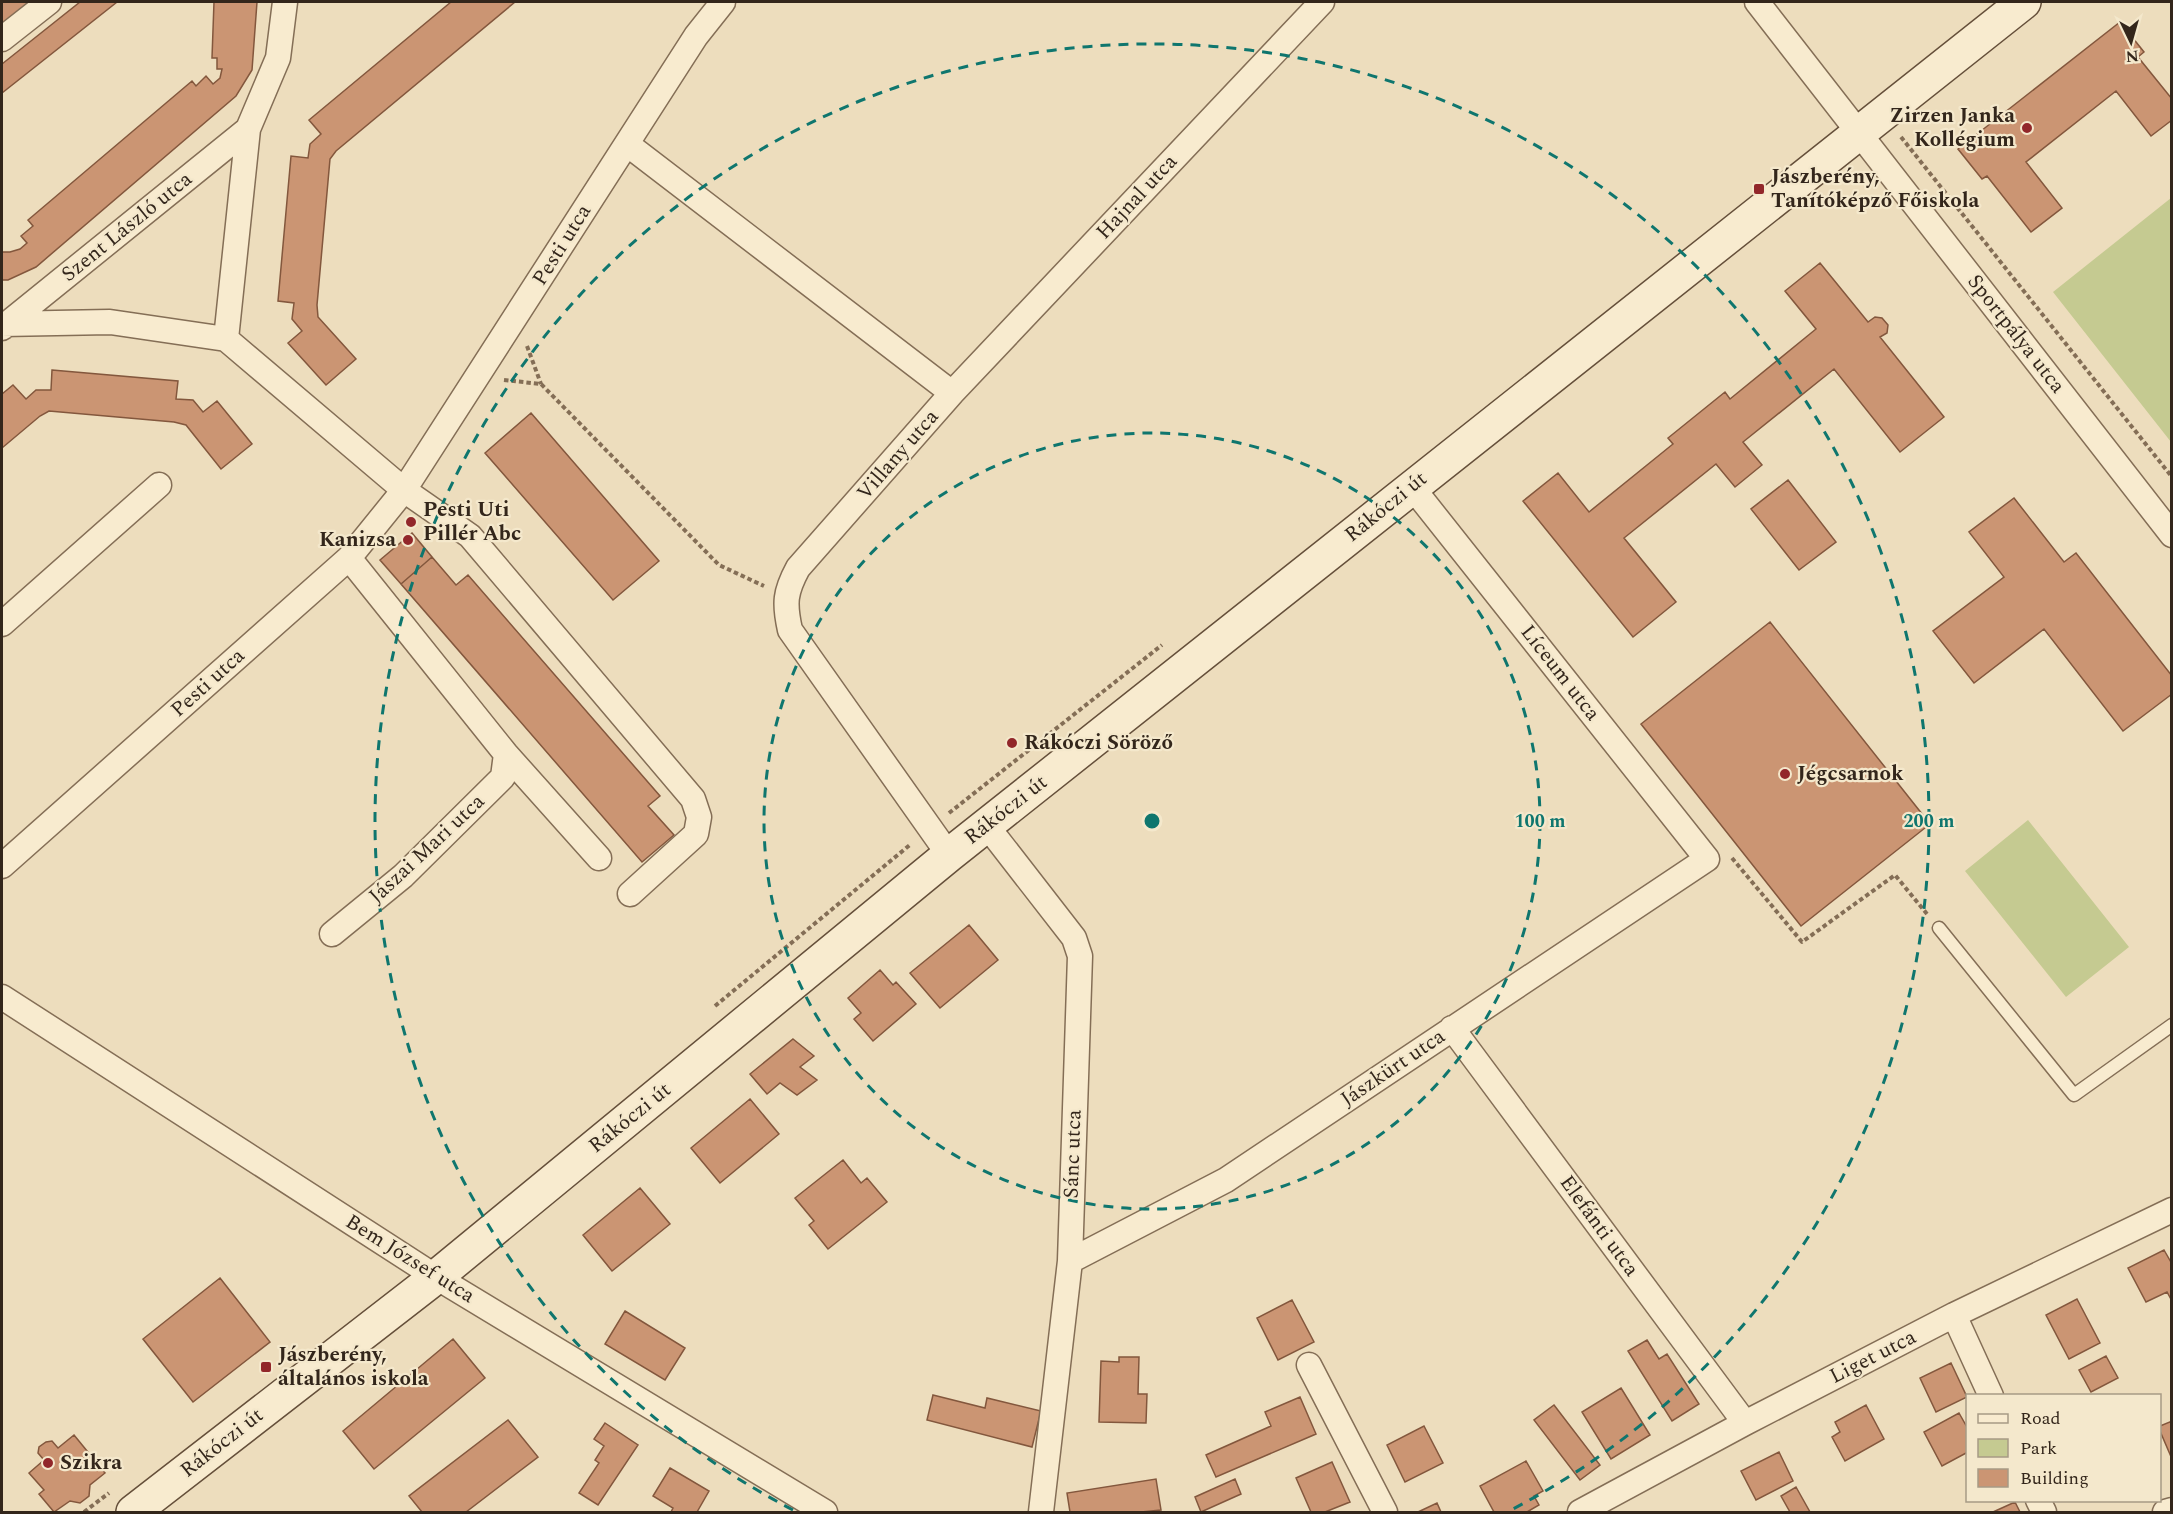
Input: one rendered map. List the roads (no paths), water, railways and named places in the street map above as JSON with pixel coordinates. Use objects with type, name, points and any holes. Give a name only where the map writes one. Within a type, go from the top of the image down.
[{"type":"street","points":[[2,39],[49,2]]},
{"type":"street","name":"Szent László utca","points":[[3,326],[110,322],[226,339],[248,129],[278,58],[285,2]]},
{"type":"street","name":"Pesti utca","points":[[2,866],[349,558],[404,490],[696,36],[723,2]]},
{"type":"street","name":"Hajnal utca","points":[[952,393],[1322,2]]},
{"type":"street","name":"Sportpálya utca","points":[[1757,2],[2172,535]]},
{"type":"street","name":"Rákóczi út","points":[[133,1512],[436,1276],[949,855],[2024,2]]},
{"type":"street","name":"Szent László utca","points":[[3,326],[248,129]]},
{"type":"street","name":"Villany utca","points":[[627,144],[952,393],[798,568],[789,585],[785,608],[790,630],[949,855]]},
{"type":"street","points":[[226,339],[404,490],[470,536],[693,798],[699,817],[696,834],[630,894]]},
{"type":"street","points":[[2,624],[159,485]]},
{"type":"street","name":"Líceum utca","points":[[1412,487],[1719,857]]},
{"type":"street","points":[[349,558],[506,754],[599,858]]},
{"type":"street","name":"Jászai Mari utca","points":[[332,934],[403,876],[503,777],[506,754]]},
{"type":"street","name":"Sánc utca","points":[[987,826],[1074,938],[1080,956],[1070,1261],[1041,1512]]},
{"type":"street","name":"Jászkürt utca","points":[[1070,1261],[1226,1180],[1452,1028],[1719,857]]},
{"type":"street","name":"Bem József utca","points":[[2,997],[436,1276],[825,1512]]},
{"type":"street","name":"Elefánti utca","points":[[1452,1028],[1745,1423]]},
{"type":"street","name":"Liget utca","points":[[1580,1512],[1954,1314],[2172,1210]]},
{"type":"street","points":[[1954,1314],[1991,1394]]},
{"type":"street","points":[[1309,1365],[1385,1512]]},
{"type":"street","points":[[2165,1512],[2172,1510]]},
{"type":"lane","points":[[1939,928],[2074,1095],[2172,1025]]},
{"type":"place","name":"Zirzen Janka Kollégium","points":[[2027,128]]},
{"type":"place","name":"Jászberény, Tanítóképző Főiskola","points":[[1759,189]]},
{"type":"place","name":"Pesti Uti Pillér Abc","points":[[411,522]]},
{"type":"place","name":"Kanizsa","points":[[408,540]]},
{"type":"place","name":"Rákóczi Söröző","points":[[1012,743]]},
{"type":"place","name":"Jégcsarnok","points":[[1785,774]]},
{"type":"place","name":"Jászberény, általános iskola","points":[[266,1367]]},
{"type":"place","name":"Szikra","points":[[48,1463]]}]
